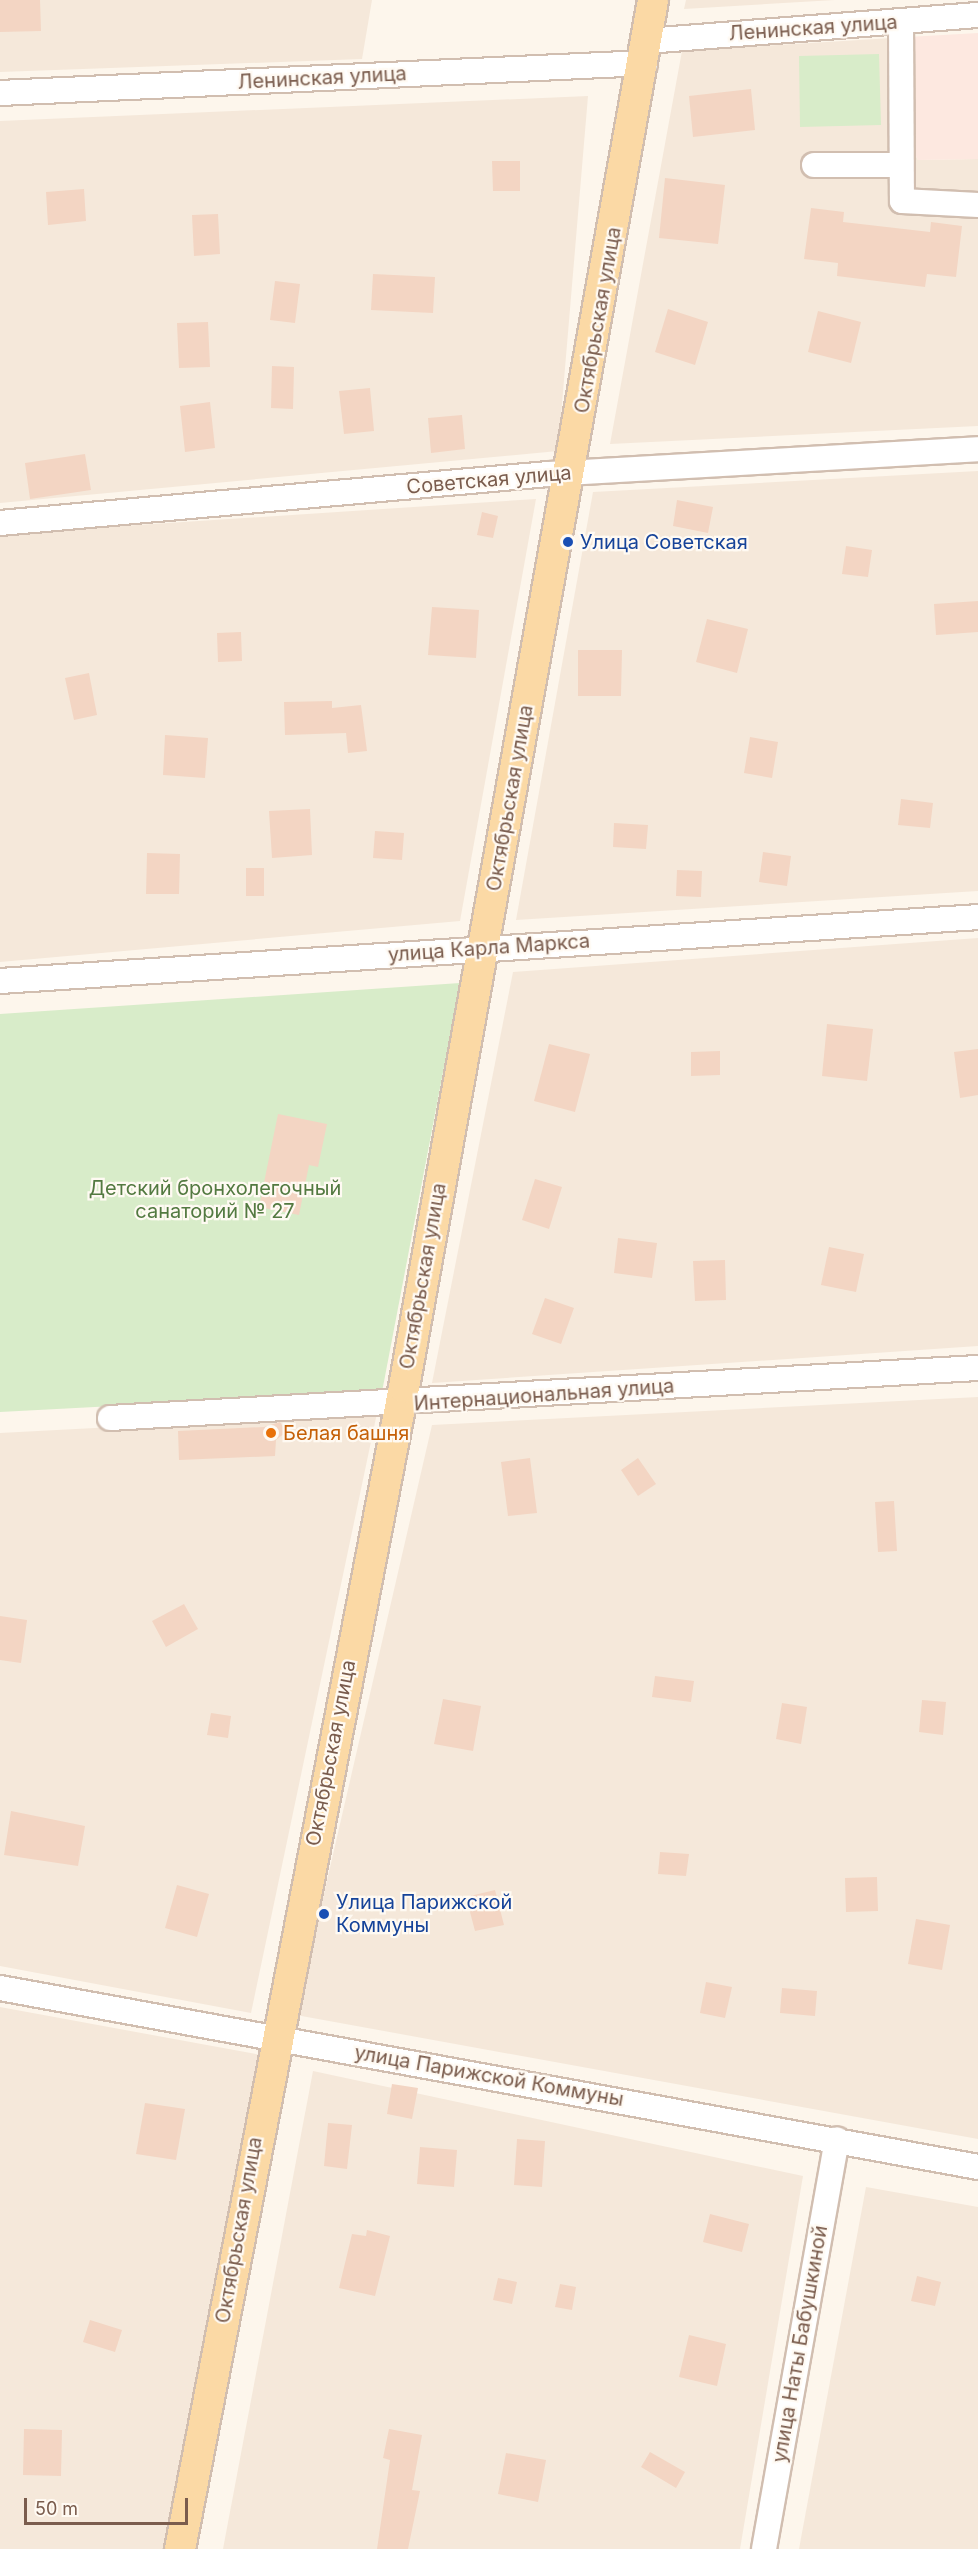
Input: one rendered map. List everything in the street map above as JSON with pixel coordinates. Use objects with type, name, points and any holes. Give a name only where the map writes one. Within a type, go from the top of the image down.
[{"type":"main road","name":"Октябрьская улица","points":[[180,2549],[275,2038],[400,1404],[646,52],[653,0]]},
{"type":"street","name":"Ленинская улица","points":[[0,93],[646,52],[901,21],[978,15]]},
{"type":"street","points":[[901,21],[902,201],[978,205]]},
{"type":"street","points":[[814,165],[900,165]]},
{"type":"street","name":"Советская улица","points":[[0,523],[569,473],[978,449]]},
{"type":"street","name":"улица Карла Маркса","points":[[0,981],[978,916]]},
{"type":"street","name":"Интернациональная улица","points":[[110,1418],[400,1404],[978,1368]]},
{"type":"street","name":"улица Парижской Коммуны","points":[[0,1988],[837,2139],[978,2167]]},
{"type":"street","name":"улица Наты Бабушкиной","points":[[764,2549],[837,2139]]},
{"type":"shaded area","points":[[0,0],[372,0],[362,59],[0,72]]},
{"type":"shaded area","points":[[686,0],[835,0],[684,9]]},
{"type":"shaded area","points":[[978,33],[978,159],[918,160],[907,140],[908,37]]},
{"type":"shaded area","points":[[908,37],[907,140],[918,160],[978,159],[978,426],[610,444],[682,51]]},
{"type":"shaded area","points":[[588,96],[558,451],[0,503],[0,121]]},
{"type":"shaded area","points":[[978,471],[978,891],[516,920],[593,492]]},
{"type":"shaded area","points":[[536,499],[460,921],[0,962],[0,534]]},
{"type":"shaded area","points":[[978,938],[978,1346],[432,1383],[513,972]]},
{"type":"shaded area","points":[[978,1397],[978,2139],[296,2015],[432,1425]]},
{"type":"shaded area","points":[[377,1413],[251,2013],[0,1966],[0,1433]]},
{"type":"shaded area","points":[[0,2007],[261,2055],[165,2549],[0,2549]]},
{"type":"shaded area","points":[[313,2071],[803,2176],[740,2549],[223,2549]]},
{"type":"shaded area","points":[[866,2187],[978,2207],[978,2549],[799,2549]]},
{"type":"green space","points":[[879,54],[881,125],[800,127],[799,56]]},
{"type":"green space","name":"Детский бронхолегочный санаторий № 27","points":[[460,983],[382,1392],[0,1412],[0,1014]]},
{"type":"building","points":[[0,0],[40,0],[41,31],[0,32]]},
{"type":"building","points":[[751,89],[755,130],[693,137],[689,96]]},
{"type":"building","points":[[492,161],[520,161],[520,191],[493,191]]},
{"type":"building","points":[[665,178],[725,185],[718,244],[659,238]]},
{"type":"building","points":[[84,189],[86,221],[48,225],[46,192]]},
{"type":"building","points":[[811,208],[844,212],[843,222],[930,232],[931,222],[962,226],[956,277],[927,274],[925,287],[837,276],[838,263],[804,259]]},
{"type":"building","points":[[218,214],[220,254],[194,256],[192,215]]},
{"type":"building","points":[[373,274],[435,277],[433,313],[371,310]]},
{"type":"building","points":[[275,281],[300,284],[295,323],[270,320]]},
{"type":"building","points":[[668,309],[708,322],[695,365],[655,352]]},
{"type":"building","points":[[818,311],[861,322],[851,363],[808,352]]},
{"type":"building","points":[[208,322],[210,367],[179,368],[177,323]]},
{"type":"building","points":[[272,366],[294,367],[293,409],[271,408]]},
{"type":"building","points":[[370,388],[374,431],[344,434],[339,391]]},
{"type":"building","points":[[210,402],[215,448],[185,452],[180,406]]},
{"type":"building","points":[[462,415],[465,449],[431,453],[428,418]]},
{"type":"building","points":[[85,454],[91,490],[30,499],[25,463]]},
{"type":"building","points":[[677,500],[713,507],[708,533],[673,526]]},
{"type":"building","points":[[482,512],[498,516],[493,538],[477,535]]},
{"type":"building","points":[[846,546],[872,550],[868,577],[842,574]]},
{"type":"building","points":[[978,601],[978,632],[936,635],[934,604]]},
{"type":"building","points":[[432,607],[479,610],[476,658],[428,655]]},
{"type":"building","points":[[707,619],[748,629],[737,673],[696,662]]},
{"type":"building","points":[[241,632],[242,661],[218,662],[217,633]]},
{"type":"building","points":[[578,650],[622,650],[621,696],[578,696]]},
{"type":"building","points":[[89,673],[97,715],[74,720],[65,678]]},
{"type":"building","points":[[332,701],[332,708],[361,705],[367,751],[348,753],[346,733],[285,735],[284,702]]},
{"type":"building","points":[[165,735],[208,738],[205,778],[163,775]]},
{"type":"building","points":[[750,737],[778,742],[772,778],[744,773]]},
{"type":"building","points":[[901,799],[933,803],[930,828],[898,825]]},
{"type":"building","points":[[310,809],[312,855],[272,858],[269,811]]},
{"type":"building","points":[[614,823],[648,825],[646,849],[613,847]]},
{"type":"building","points":[[375,831],[404,833],[402,860],[373,858]]},
{"type":"building","points":[[763,852],[791,856],[787,886],[759,882]]},
{"type":"building","points":[[147,853],[180,854],[179,894],[146,894]]},
{"type":"building","points":[[246,868],[264,868],[264,896],[246,896]]},
{"type":"building","points":[[677,870],[702,871],[701,897],[676,896]]},
{"type":"building","points":[[827,1024],[873,1029],[867,1081],[822,1076]]},
{"type":"building","points":[[549,1044],[590,1054],[575,1112],[534,1101]]},
{"type":"building","points":[[978,1049],[978,1095],[960,1098],[954,1052]]},
{"type":"building","points":[[720,1051],[720,1075],[691,1076],[691,1052]]},
{"type":"building","points":[[278,1114],[327,1124],[318,1167],[309,1165],[299,1215],[259,1207]]},
{"type":"building","points":[[535,1179],[562,1187],[549,1229],[522,1220]]},
{"type":"building","points":[[618,1238],[657,1243],[652,1278],[614,1273]]},
{"type":"building","points":[[829,1247],[864,1254],[856,1292],[821,1285]]},
{"type":"building","points":[[725,1260],[726,1300],[695,1301],[693,1261]]},
{"type":"building","points":[[545,1298],[574,1308],[561,1344],[532,1334]]},
{"type":"building","points":[[280,1422],[286,1432],[276,1440],[275,1456],[179,1460],[178,1431],[264,1427]]},
{"type":"building","points":[[530,1458],[537,1513],[508,1516],[501,1462]]},
{"type":"building","points":[[638,1458],[656,1484],[638,1496],[621,1470]]},
{"type":"building","points":[[894,1501],[897,1551],[878,1552],[875,1502]]},
{"type":"building","points":[[184,1604],[198,1629],[166,1647],[152,1621]]},
{"type":"building","points":[[0,1616],[27,1620],[21,1663],[0,1660]]},
{"type":"building","points":[[655,1676],[694,1681],[691,1702],[652,1697]]},
{"type":"building","points":[[443,1699],[481,1706],[473,1751],[434,1744]]},
{"type":"building","points":[[922,1700],[946,1702],[943,1735],[919,1732]]},
{"type":"building","points":[[782,1703],[807,1707],[801,1744],[776,1739]]},
{"type":"building","points":[[211,1713],[231,1716],[228,1738],[207,1735]]},
{"type":"building","points":[[11,1811],[85,1826],[78,1866],[4,1855]]},
{"type":"building","points":[[660,1852],[689,1854],[686,1876],[658,1874]]},
{"type":"building","points":[[877,1877],[878,1911],[846,1912],[845,1878]]},
{"type":"building","points":[[177,1885],[209,1894],[197,1937],[165,1928]]},
{"type":"building","points":[[495,1890],[504,1925],[475,1931],[466,1897]]},
{"type":"building","points":[[916,1919],[950,1925],[942,1970],[908,1964]]},
{"type":"building","points":[[706,1982],[732,1987],[725,2018],[700,2013]]},
{"type":"building","points":[[782,1988],[817,1991],[815,2016],[780,2013]]},
{"type":"building","points":[[392,2084],[418,2088],[412,2119],[387,2114]]},
{"type":"building","points":[[145,2103],[185,2109],[176,2160],[136,2154]]},
{"type":"building","points":[[328,2123],[352,2125],[347,2169],[324,2166]]},
{"type":"building","points":[[517,2139],[545,2141],[542,2187],[514,2185]]},
{"type":"building","points":[[420,2147],[457,2150],[454,2187],[417,2184]]},
{"type":"building","points":[[710,2214],[749,2224],[742,2252],[703,2242]]},
{"type":"building","points":[[367,2230],[390,2236],[375,2296],[339,2288],[352,2234],[366,2236]]},
{"type":"building","points":[[917,2276],[941,2282],[935,2306],[911,2301]]},
{"type":"building","points":[[498,2278],[517,2282],[512,2304],[493,2300]]},
{"type":"building","points":[[560,2284],[576,2287],[572,2310],[555,2307]]},
{"type":"building","points":[[90,2320],[122,2330],[115,2352],[83,2342]]},
{"type":"building","points":[[689,2335],[726,2344],[717,2386],[679,2377]]},
{"type":"building","points":[[24,2429],[62,2430],[61,2476],[23,2475]]},
{"type":"building","points":[[389,2429],[422,2435],[412,2490],[420,2491],[408,2549],[377,2549],[390,2460],[383,2458]]},
{"type":"building","points":[[650,2452],[685,2472],[676,2488],[641,2467]]},
{"type":"building","points":[[506,2453],[546,2460],[538,2502],[498,2494]]},
{"type":"place","name":"Улица Советская","points":[[568,542]]},
{"type":"place","name":"Белая башня","points":[[271,1433]]},
{"type":"place","name":"Улица Парижской Коммуны","points":[[324,1914]]}]
